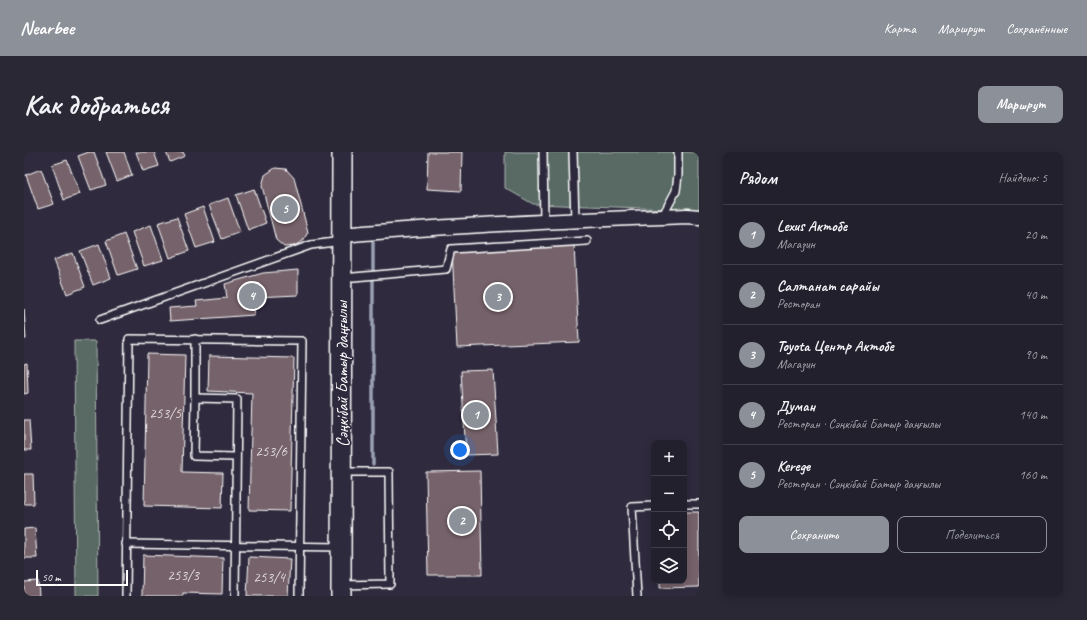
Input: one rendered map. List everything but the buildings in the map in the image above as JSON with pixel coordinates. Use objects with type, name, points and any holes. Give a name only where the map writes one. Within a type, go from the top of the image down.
[{"type":"main road","name":"Сәңкібай Батыр даңғылы","points":[[341,591],[342,152]]},
{"type":"street","points":[[342,238],[401,230],[662,217],[699,217]]},
{"type":"lane","points":[[543,152],[544,223]]},
{"type":"lane","points":[[573,152],[575,221]]},
{"type":"lane","points":[[662,217],[676,191],[678,152]]},
{"type":"lane","points":[[100,320],[312,246],[342,238]]},
{"type":"lane","points":[[342,278],[446,269],[451,249],[587,241]]},
{"type":"lane","points":[[126,596],[129,339],[302,341],[299,596]]},
{"type":"lane","points":[[195,340],[194,456],[235,457]]},
{"type":"lane","points":[[195,398],[237,399],[235,457],[236,546],[234,596]]},
{"type":"lane","points":[[341,472],[389,472],[390,584],[341,591]]},
{"type":"lane","points":[[687,504],[699,504]]},
{"type":"lane","points":[[637,596],[632,507],[651,506]]},
{"type":"lane","points":[[126,544],[341,547]]},
{"type":"green space","points":[[505,152],[699,152],[699,210],[533,204],[505,188]]},
{"type":"green space","points":[[74,341],[96,341],[98,596],[76,596]]},
{"type":"waterway","points":[[373,242],[373,464]]},
{"type":"place","name":"Kerege","points":[[285,209]]},
{"type":"place","name":"Думан","points":[[252,296]]},
{"type":"place","name":"Toyota Центр Актобе","points":[[498,297]]},
{"type":"place","name":"Lexus Актобе","points":[[476,415]]},
{"type":"place","name":"Салтанат сарайы","points":[[462,521]]}]
